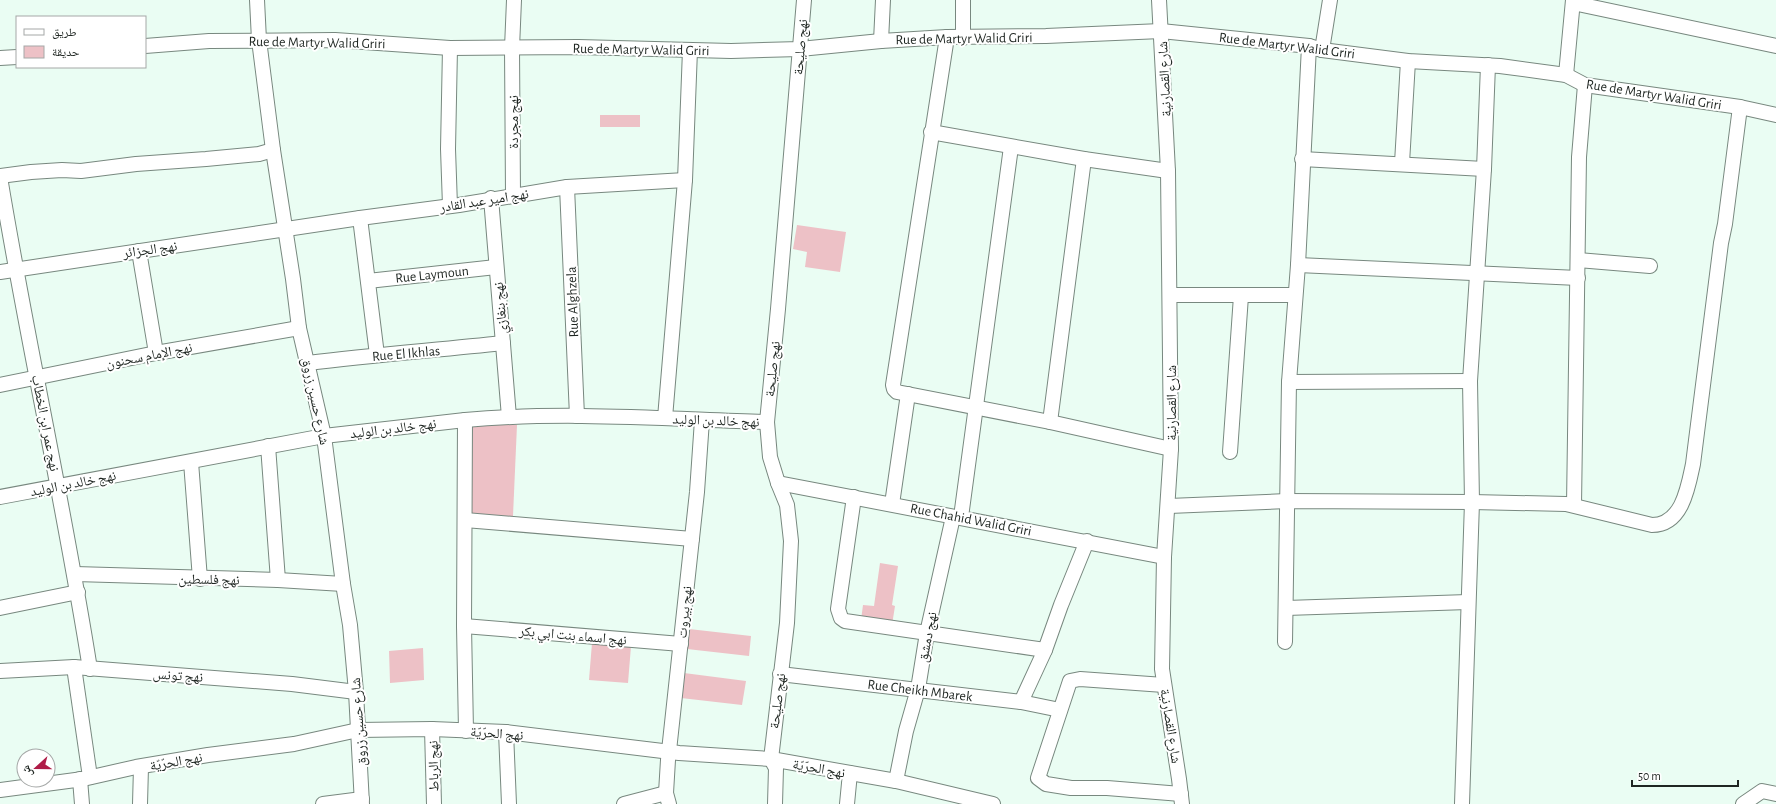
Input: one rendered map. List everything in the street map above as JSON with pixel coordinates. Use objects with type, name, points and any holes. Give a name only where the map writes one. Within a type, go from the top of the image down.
[{"type":"street","name":"شارع حسين زروق","points":[[257,0],[259,40],[273,150],[299,328],[324,436],[343,584],[350,625],[356,692],[362,802]]},
{"type":"street","name":"نهج مجردة","points":[[513,195],[512,48],[514,0]]},
{"type":"street","name":"نهج صليحة","points":[[771,760],[787,623],[791,541],[787,505],[770,457],[767,422],[804,0]]},
{"type":"street","points":[[881,40],[883,0]]},
{"type":"street","points":[[963,0],[963,38]]},
{"type":"street","name":"شارع القصارنية","points":[[1159,0],[1168,171],[1171,449],[1164,557],[1162,670],[1181,799]]},
{"type":"street","points":[[1284,642],[1286,608],[1289,382],[1298,265],[1302,159],[1316,48],[1330,0]]},
{"type":"street","points":[[1566,75],[1573,2],[1776,46]]},
{"type":"street","name":"Rue de Martyr Walid Griri","points":[[146,46],[209,41],[335,40],[450,48],[578,47],[690,50],[800,49],[881,40],[947,37],[1046,36],[1161,31],[1316,48],[1408,61],[1488,65],[1566,75],[1585,85],[1775,112]]},
{"type":"street","points":[[947,37],[893,385],[894,389],[897,392],[1050,422],[1171,449]]},
{"type":"street","points":[[450,48],[448,149],[450,206]]},
{"type":"street","points":[[665,418],[685,180],[690,50]]},
{"type":"street","points":[[0,58],[16,57]]},
{"type":"street","points":[[1402,164],[1408,61]]},
{"type":"street","points":[[1462,804],[1472,502],[1470,381],[1484,169],[1488,65]]},
{"type":"street","points":[[1574,505],[1579,157],[1585,85]]},
{"type":"street","points":[[1168,506],[1287,500],[1472,502],[1574,505],[1652,525],[1659,525],[1672,518],[1680,507],[1689,487],[1740,107]]},
{"type":"street","points":[[932,132],[1011,147],[1168,171]]},
{"type":"street","name":"نهج دمشق","points":[[896,781],[906,731],[918,690],[927,633],[957,517],[976,407],[1011,147]]},
{"type":"street","points":[[0,177],[30,172],[62,170],[81,171],[136,164],[259,154],[273,150]]},
{"type":"street","points":[[1050,422],[1084,159]]},
{"type":"street","points":[[1302,159],[1484,169]]},
{"type":"street","name":"نهج عمر ابن الخطاب","points":[[0,177],[15,268],[59,486],[90,669]]},
{"type":"street","name":"نهج امير عبد القادر","points":[[285,230],[567,187],[685,180]]},
{"type":"street","name":"Rue Alghzela","points":[[567,187],[577,416]]},
{"type":"street","name":"نهج بنغازي","points":[[491,198],[510,417]]},
{"type":"street","points":[[360,218],[377,355]]},
{"type":"street","name":"نهج الجزائر","points":[[0,272],[15,268],[285,230]]},
{"type":"street","points":[[138,251],[156,353]]},
{"type":"street","points":[[1578,260],[1650,266]]},
{"type":"street","points":[[1298,265],[1478,272],[1578,278]]},
{"type":"street","name":"Rue Laymoun","points":[[368,281],[496,267]]},
{"type":"street","points":[[1170,296],[1295,295]]},
{"type":"street","points":[[1230,452],[1241,296]]},
{"type":"street","name":"نهج الإمام سحنون","points":[[0,385],[156,353],[299,328]]},
{"type":"street","name":"Rue El Ikhlas","points":[[308,363],[503,343]]},
{"type":"street","points":[[1289,382],[1470,381]]},
{"type":"street","points":[[892,504],[908,394]]},
{"type":"street","name":"نهج خالد بن الوليد","points":[[0,498],[324,436],[465,420],[510,417],[577,416],[767,422]]},
{"type":"street","points":[[465,420],[464,626],[466,731]]},
{"type":"street","name":"نهج بيروت","points":[[667,799],[670,751],[692,540],[702,420]]},
{"type":"street","points":[[268,446],[278,580]]},
{"type":"street","points":[[191,462],[200,579]]},
{"type":"street","name":"Rue Chahid Walid Griri","points":[[778,483],[1087,541],[1164,557]]},
{"type":"street","points":[[854,497],[838,614],[841,618],[845,621],[1045,650]]},
{"type":"street","points":[[465,520],[692,540]]},
{"type":"street","points":[[1022,702],[1045,650],[1061,605],[1087,541]]},
{"type":"street","name":"نهج فلسطين","points":[[75,574],[200,579],[278,580],[343,584]]},
{"type":"street","points":[[0,608],[78,592]]},
{"type":"street","points":[[1286,608],[1468,602]]},
{"type":"street","name":"نهج اسماء بنت ابي بكر","points":[[464,626],[681,644]]},
{"type":"street","points":[[74,667],[85,778],[82,804]]},
{"type":"street","name":"نهج تونس","points":[[0,671],[74,667],[292,684],[356,692]]},
{"type":"street","name":"Rue Cheikh Mbarek","points":[[780,674],[1022,702],[1060,710]]},
{"type":"street","points":[[1164,685],[1074,679],[1070,681],[1039,774],[1039,780],[1046,784],[1071,788],[1107,788],[1181,799]]},
{"type":"street","name":"نهج الحرّيّة","points":[[0,790],[85,778],[208,755],[287,745],[358,730],[432,729],[506,732],[670,751],[771,760],[896,781],[993,804]]},
{"type":"street","name":"نهج الرباط","points":[[432,729],[434,804]]},
{"type":"street","points":[[506,732],[509,804]]},
{"type":"street","points":[[771,760],[776,768],[775,804]]},
{"type":"street","points":[[140,804],[141,767]]},
{"type":"street","points":[[847,804],[850,773]]},
{"type":"street","points":[[1743,804],[1762,791],[1776,794]]},
{"type":"street","points":[[624,804],[667,799]]},
{"type":"street","points":[[323,804],[362,802]]},
{"type":"green space","points":[[600,115],[640,115],[640,127],[600,127]]},
{"type":"green space","points":[[797,225],[846,232],[840,272],[805,267],[807,252],[793,249]]},
{"type":"green space","points":[[471,424],[517,425],[513,516],[470,515]]},
{"type":"green space","points":[[880,563],[898,566],[892,605],[895,606],[892,625],[861,620],[863,605],[874,606]]},
{"type":"green space","points":[[689,629],[751,636],[749,656],[687,649]]},
{"type":"green space","points":[[592,643],[631,646],[628,683],[589,680]]},
{"type":"green space","points":[[423,648],[424,680],[390,683],[389,651]]},
{"type":"green space","points":[[684,673],[746,681],[742,705],[681,698]]}]
